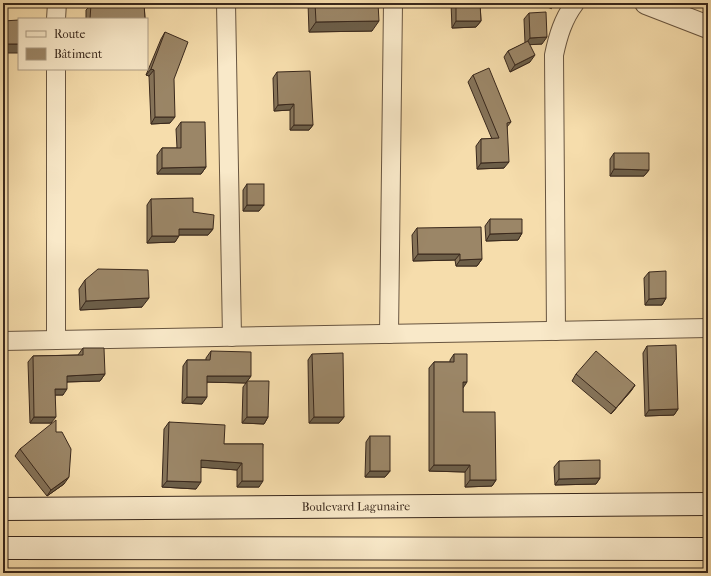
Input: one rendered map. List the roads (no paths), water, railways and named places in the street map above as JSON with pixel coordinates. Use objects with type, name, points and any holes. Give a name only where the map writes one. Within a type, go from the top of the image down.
[{"type":"main road","points":[[646,3],[708,27]]},
{"type":"main road","name":"Boulevard Lagunaire","points":[[3,509],[708,504]]},
{"type":"main road","points":[[3,548],[708,549]]},
{"type":"street","points":[[56,3],[56,18]]},
{"type":"street","points":[[226,3],[232,337]]},
{"type":"street","points":[[389,334],[393,3]]},
{"type":"street","points":[[556,331],[554,55],[558,34],[567,14],[575,3]]},
{"type":"street","points":[[56,70],[56,340]]},
{"type":"street","points":[[3,341],[708,328]]}]
